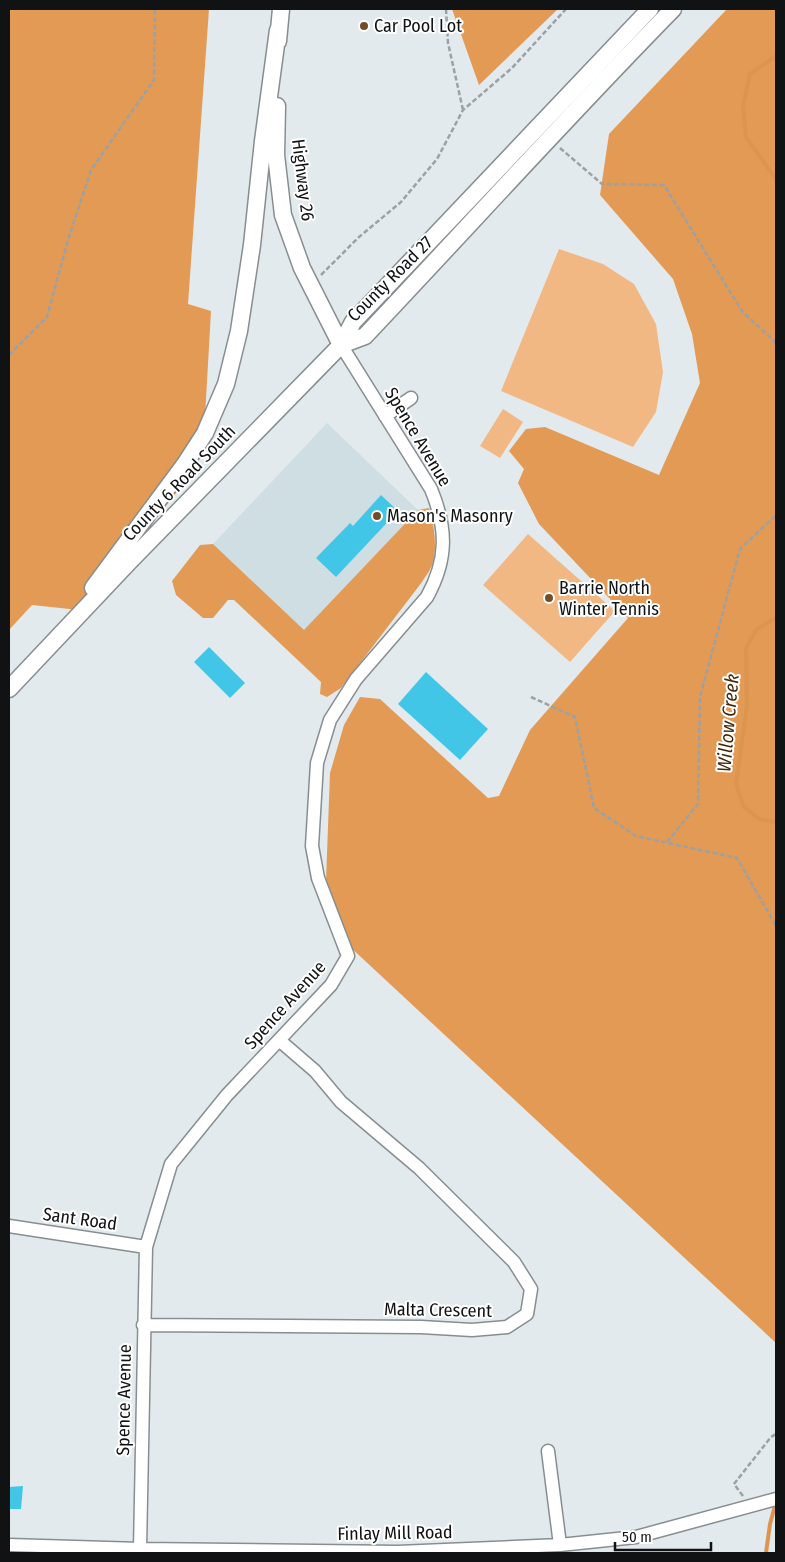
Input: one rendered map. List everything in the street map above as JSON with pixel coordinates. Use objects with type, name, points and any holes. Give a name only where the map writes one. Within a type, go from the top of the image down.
[{"type":"main road","name":"Highway 26","points":[[281,9],[278,30],[276,155],[283,215],[302,268],[341,345]]},
{"type":"main road","name":"County Road 27","points":[[341,345],[353,322],[650,9]]},
{"type":"main road","name":"County Road 27","points":[[341,345],[365,336],[549,138],[673,9]]},
{"type":"main road","points":[[9,689],[47,649],[185,464],[205,433],[226,384],[240,331],[278,30]]},
{"type":"main road","name":"County 6 Road South","points":[[47,649],[129,562],[341,345]]},
{"type":"street","name":"Spence Avenue","points":[[140,1549],[146,1247],[171,1164],[227,1095],[331,985],[348,956],[318,878],[312,846],[317,763],[330,720],[356,679],[427,596],[436,582],[442,562],[443,526],[431,489],[341,345]]},
{"type":"street","points":[[385,416],[411,398]]},
{"type":"street","name":"Malta Crescent","points":[[144,1325],[421,1327],[472,1330],[507,1327],[528,1314],[531,1289],[514,1262],[419,1168],[340,1102],[314,1070],[279,1040]]},
{"type":"street","name":"Sant Road","points":[[9,1226],[146,1247]]},
{"type":"street","points":[[548,1450],[560,1545]]},
{"type":"street","name":"Finlay Mill Road","points":[[9,1545],[140,1549],[398,1552],[560,1545],[636,1537],[776,1499]]},
{"type":"path","points":[[9,356],[47,317],[68,240],[91,170],[154,80],[155,9]]},
{"type":"path","points":[[446,9],[448,43],[463,110]]},
{"type":"path","points":[[309,282],[325,272],[358,237],[401,202],[437,159],[463,110],[512,68],[566,9]]},
{"type":"path","points":[[549,138],[602,184],[664,185],[742,312],[776,343]]},
{"type":"path","points":[[667,842],[698,804],[700,697],[740,549],[776,515]]},
{"type":"path","points":[[530,697],[575,717],[594,808],[636,836],[737,858],[776,926]]},
{"type":"path","points":[[752,1506],[734,1484],[771,1437],[776,1434]]},
{"type":"shaded area","points":[[9,9],[209,9],[188,304],[211,311],[203,452],[174,496],[79,610],[32,605],[9,630]]},
{"type":"shaded area","points":[[452,9],[558,9],[479,85]]},
{"type":"shaded area","points":[[727,9],[776,9],[776,1343],[348,945],[326,881],[330,773],[344,725],[360,697],[380,699],[488,798],[499,796],[530,730],[628,618],[539,524],[518,483],[524,469],[509,451],[526,429],[545,427],[659,475],[700,383],[692,334],[673,279],[600,195],[609,134]]},
{"type":"shaded area","points":[[559,249],[603,264],[634,284],[656,324],[663,372],[656,412],[633,447],[501,391]]},
{"type":"shaded area","points":[[503,409],[523,422],[500,458],[480,446]]},
{"type":"shaded area","points":[[327,423],[418,510],[304,631],[213,544]]},
{"type":"shaded area","points":[[429,508],[435,543],[434,558],[430,569],[341,688],[327,697],[320,694],[321,682],[234,600],[228,600],[213,618],[203,618],[176,595],[172,581],[200,545],[213,544],[304,630],[418,510]]},
{"type":"shaded area","name":"Barrie North Winter Tennis","points":[[528,534],[615,611],[570,662],[483,585]]},
{"type":"building","points":[[381,495],[398,511],[336,577],[316,558],[350,523],[353,526]]},
{"type":"building","points":[[209,647],[245,683],[230,698],[194,662]]},
{"type":"building","points":[[426,672],[488,729],[460,760],[398,704]]},
{"type":"building","points":[[23,1486],[21,1509],[9,1509],[9,1487]]},
{"type":"waterway","name":"Willow Creek","points":[[776,56],[750,74],[743,106],[746,137],[776,179]]},
{"type":"waterway","name":"Willow Creek","points":[[776,618],[757,629],[746,648],[747,705],[736,784],[744,807],[759,819],[776,822]]},
{"type":"waterway","name":"Willow Creek","points":[[766,1553],[770,1524],[776,1502]]},
{"type":"place","name":"Car Pool Lot","points":[[364,26]]},
{"type":"place","name":"Mason's Masonry","points":[[377,516]]},
{"type":"place","name":"Barrie North Winter Tennis","points":[[549,598]]}]
